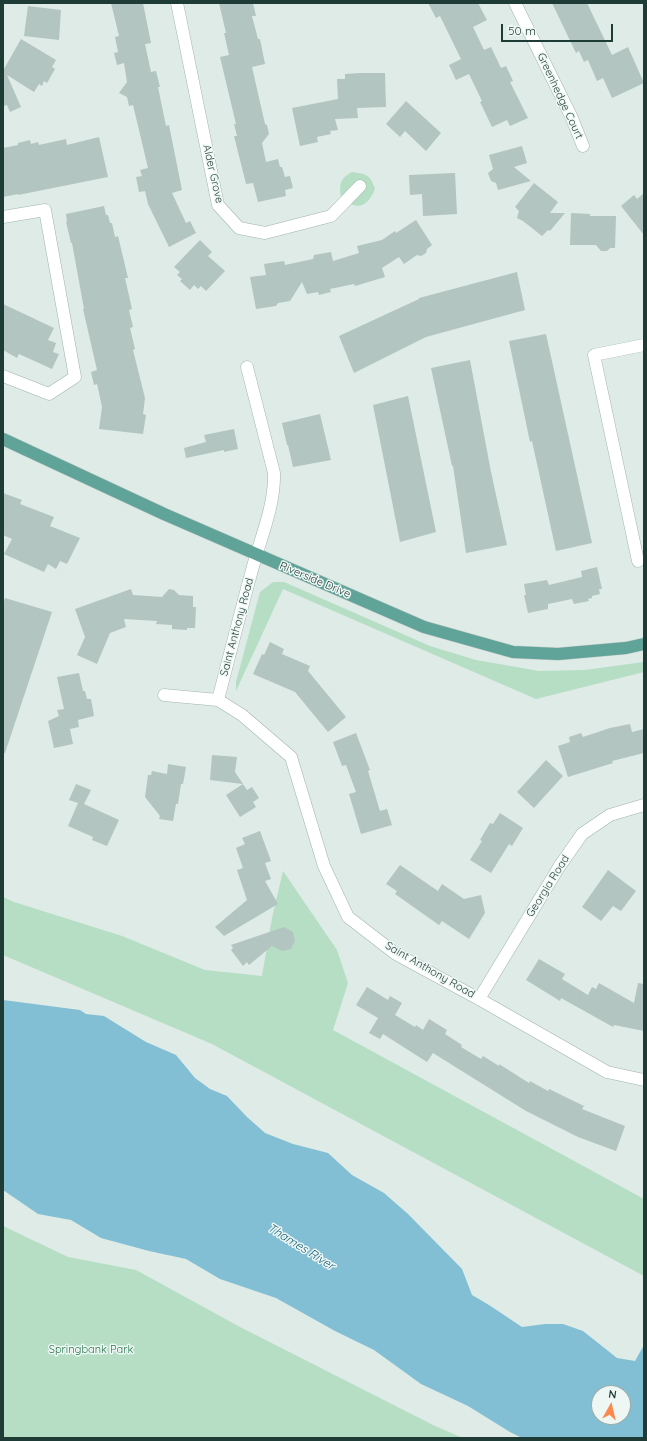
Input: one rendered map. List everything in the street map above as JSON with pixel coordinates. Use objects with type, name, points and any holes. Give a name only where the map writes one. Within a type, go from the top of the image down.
[{"type":"main road","name":"Riverside Drive","points":[[3,439],[157,511],[424,626],[513,652],[558,654],[626,648],[644,644]]},
{"type":"street","name":"Alder Grove","points":[[177,3],[218,205],[239,228],[265,233],[331,216],[360,186]]},
{"type":"street","name":"Greenhedge Court","points":[[515,3],[571,116],[583,146]]},
{"type":"street","points":[[3,218],[45,210],[75,376],[49,394],[3,376]]},
{"type":"street","points":[[638,561],[594,355],[644,345]]},
{"type":"street","name":"Saint Anthony Road","points":[[218,700],[261,541],[274,486],[274,473],[247,367]]},
{"type":"street","name":"Saint Anthony Road","points":[[164,695],[218,700],[242,715],[291,756],[324,866],[348,916],[396,954],[479,998],[607,1072],[644,1080]]},
{"type":"street","name":"Georgia Road","points":[[479,998],[559,867],[582,834],[610,815],[644,805]]},
{"type":"green space","points":[[352,172],[361,173],[367,176],[371,180],[375,189],[365,204],[356,206],[341,197],[341,182]]},
{"type":"green space","points":[[273,582],[284,582],[430,646],[476,660],[539,671],[585,670],[644,662],[644,672],[536,699],[283,589],[236,691],[236,682],[260,592]]},
{"type":"green space","points":[[283,871],[337,950],[348,983],[333,1030],[644,1199],[644,1276],[212,1044],[3,955],[3,897],[14,902],[122,936],[205,970],[262,976],[272,918]]},
{"type":"green space","name":"Springbank Park","points":[[3,1226],[68,1257],[136,1270],[240,1327],[435,1426],[463,1438],[3,1438]]},
{"type":"water","name":"Thames River","points":[[3,1000],[80,1010],[86,1014],[104,1016],[146,1042],[176,1055],[195,1078],[210,1089],[227,1096],[265,1133],[293,1144],[328,1153],[352,1175],[384,1193],[408,1214],[462,1269],[472,1295],[522,1327],[545,1324],[563,1324],[583,1331],[617,1358],[635,1361],[644,1345],[644,1438],[522,1438],[468,1406],[421,1384],[374,1350],[335,1331],[276,1298],[220,1279],[186,1259],[101,1238],[71,1220],[38,1214],[3,1190]]},
{"type":"building","points":[[111,3],[143,3],[151,43],[145,44],[151,72],[156,71],[166,126],[169,125],[182,190],[172,193],[186,223],[190,221],[196,233],[169,247],[148,204],[145,191],[139,192],[136,177],[142,176],[140,170],[148,168],[133,105],[129,106],[127,97],[119,93],[127,82],[124,63],[117,65],[114,53],[118,52],[115,37],[119,36]]},
{"type":"building","points":[[219,3],[253,3],[256,16],[252,16],[258,39],[260,39],[265,64],[252,67],[265,124],[267,125],[269,134],[262,143],[266,162],[278,159],[285,177],[290,176],[293,188],[285,190],[286,196],[258,202],[253,183],[246,184],[234,136],[237,136],[234,124],[236,124],[220,57],[229,55],[224,33],[226,33]]},
{"type":"building","points":[[428,3],[478,3],[487,20],[473,27],[484,50],[491,47],[501,68],[506,66],[513,81],[510,82],[528,118],[510,126],[507,120],[492,127],[469,74],[456,80],[449,65],[461,59],[440,16],[436,18]]},
{"type":"building","points":[[552,3],[587,3],[612,55],[628,47],[644,83],[612,98],[603,78],[597,81],[588,60],[584,62],[579,51],[576,53]]},
{"type":"building","points":[[28,6],[61,10],[59,40],[24,36]]},
{"type":"building","points":[[21,39],[56,60],[52,67],[55,69],[47,83],[44,81],[42,86],[39,84],[34,92],[7,75],[21,107],[10,112],[7,105],[3,106],[3,67],[4,69]]},
{"type":"building","points":[[385,73],[386,107],[357,108],[358,118],[335,119],[338,130],[330,131],[331,134],[317,137],[318,142],[300,146],[292,108],[338,99],[337,79],[345,79],[345,74]]},
{"type":"building","points":[[406,101],[441,133],[426,151],[405,131],[400,137],[386,124]]},
{"type":"building","points":[[99,137],[108,177],[3,197],[3,148],[18,145],[18,143],[30,140],[31,144],[38,142],[39,145],[66,139],[67,145]]},
{"type":"building","points":[[522,146],[527,163],[514,167],[531,181],[498,190],[496,183],[491,181],[488,173],[493,169],[489,155]]},
{"type":"building","points":[[455,173],[457,214],[423,216],[422,194],[410,195],[409,175]]},
{"type":"building","points":[[534,183],[558,202],[550,213],[565,213],[550,231],[548,230],[542,236],[517,218],[519,211],[515,207]]},
{"type":"building","points":[[644,193],[644,235],[621,206],[634,195],[637,199]]},
{"type":"building","points":[[104,206],[106,215],[108,215],[110,223],[112,223],[115,237],[118,236],[128,278],[125,278],[132,309],[129,310],[133,327],[130,328],[135,349],[133,350],[145,398],[143,414],[146,415],[143,434],[99,429],[102,407],[97,384],[94,385],[91,372],[97,370],[83,309],[72,243],[66,222],[66,214]]},
{"type":"building","points":[[571,213],[590,214],[590,216],[616,216],[615,248],[610,248],[607,251],[601,251],[596,245],[570,245]]},
{"type":"building","points":[[416,220],[432,245],[427,249],[426,253],[421,256],[417,255],[404,264],[399,257],[382,268],[385,277],[355,286],[354,284],[330,289],[331,292],[319,295],[318,292],[307,294],[302,282],[290,301],[278,303],[276,306],[256,309],[250,277],[266,275],[264,264],[284,261],[285,265],[313,259],[314,255],[331,252],[333,261],[359,253],[357,246],[382,240]]},
{"type":"building","points":[[200,240],[212,252],[208,256],[225,271],[206,291],[201,286],[198,289],[194,285],[190,290],[180,281],[182,279],[177,275],[180,272],[174,267]]},
{"type":"building","points":[[517,272],[525,310],[426,337],[354,373],[339,336],[419,298]]},
{"type":"building","points":[[3,304],[54,328],[48,340],[56,343],[53,352],[59,354],[52,369],[19,354],[17,358],[3,350]]},
{"type":"building","points":[[546,334],[592,543],[556,551],[532,441],[530,442],[509,341]]},
{"type":"building","points":[[470,360],[491,472],[507,545],[466,553],[453,466],[431,368]]},
{"type":"building","points":[[408,396],[436,532],[400,542],[373,405]]},
{"type":"building","points":[[320,414],[331,460],[293,467],[282,423]]},
{"type":"building","points":[[234,429],[238,449],[224,452],[224,450],[186,458],[184,448],[206,442],[204,435]]},
{"type":"building","points":[[3,493],[22,500],[20,504],[54,517],[50,526],[80,538],[67,564],[60,561],[56,569],[48,564],[44,572],[4,554],[12,539],[3,535]]},
{"type":"building","points":[[597,567],[602,589],[599,589],[600,594],[592,596],[592,598],[588,599],[589,601],[574,604],[572,599],[548,604],[548,609],[528,613],[524,595],[526,595],[524,584],[547,580],[549,585],[582,577],[581,571]]},
{"type":"building","points":[[131,589],[133,595],[162,597],[169,589],[174,590],[179,595],[193,596],[193,607],[196,607],[195,628],[187,628],[187,630],[172,629],[172,625],[156,624],[157,621],[124,619],[126,627],[110,633],[97,664],[77,655],[85,637],[75,609]]},
{"type":"building","points":[[5,598],[52,612],[5,753],[3,753],[3,605]]},
{"type":"building","points":[[270,642],[284,649],[282,654],[310,666],[308,671],[346,717],[328,732],[295,692],[253,674],[262,654],[264,655]]},
{"type":"building","points":[[79,673],[83,691],[85,691],[87,699],[91,699],[94,716],[78,720],[79,727],[70,729],[73,744],[54,748],[48,721],[59,716],[57,710],[64,709],[57,677]]},
{"type":"building","points":[[630,724],[632,732],[644,729],[644,753],[612,761],[613,763],[568,777],[558,746],[570,742],[569,737],[581,733],[583,737],[610,728]]},
{"type":"building","points":[[356,733],[370,770],[368,771],[380,811],[387,809],[392,825],[361,834],[349,794],[356,792],[346,765],[342,766],[333,742]]},
{"type":"building","points":[[212,755],[237,757],[235,772],[243,784],[210,780]]},
{"type":"building","points":[[546,760],[563,776],[534,808],[517,792]]},
{"type":"building","points":[[168,764],[186,767],[173,821],[159,819],[160,816],[145,797],[148,775],[151,775],[152,771],[167,774]]},
{"type":"building","points":[[76,784],[91,790],[84,804],[119,820],[107,846],[92,840],[93,837],[68,826],[78,803],[69,800]]},
{"type":"building","points":[[243,784],[247,790],[252,787],[259,798],[253,802],[256,807],[240,817],[226,795]]},
{"type":"building","points":[[500,813],[523,828],[512,846],[509,844],[491,873],[470,860],[482,841],[480,840],[490,823],[493,824]]},
{"type":"building","points":[[260,831],[271,861],[265,863],[271,879],[265,881],[278,904],[224,936],[215,927],[247,900],[237,870],[243,868],[236,848],[245,844],[242,838]]},
{"type":"building","points":[[400,865],[438,891],[442,884],[464,899],[481,895],[485,913],[469,939],[442,921],[439,925],[395,894],[397,891],[386,884]]},
{"type":"building","points":[[608,870],[636,891],[621,911],[613,906],[601,921],[582,907]]},
{"type":"building","points":[[284,927],[293,932],[295,941],[291,949],[282,951],[272,946],[249,965],[247,962],[243,966],[231,950],[233,948],[231,945]]},
{"type":"building","points":[[539,959],[565,974],[562,979],[588,995],[592,987],[596,989],[599,983],[634,1003],[638,983],[644,984],[644,1031],[614,1025],[613,1027],[561,998],[560,1001],[526,980]]},
{"type":"building","points":[[367,987],[388,1000],[390,996],[402,1003],[395,1015],[415,1027],[416,1025],[423,1030],[429,1019],[447,1030],[445,1034],[462,1045],[461,1047],[481,1059],[483,1056],[529,1083],[530,1081],[548,1091],[549,1089],[584,1106],[582,1109],[625,1126],[616,1151],[578,1137],[526,1111],[433,1053],[427,1062],[383,1034],[380,1039],[369,1033],[378,1018],[356,1005]]}]
